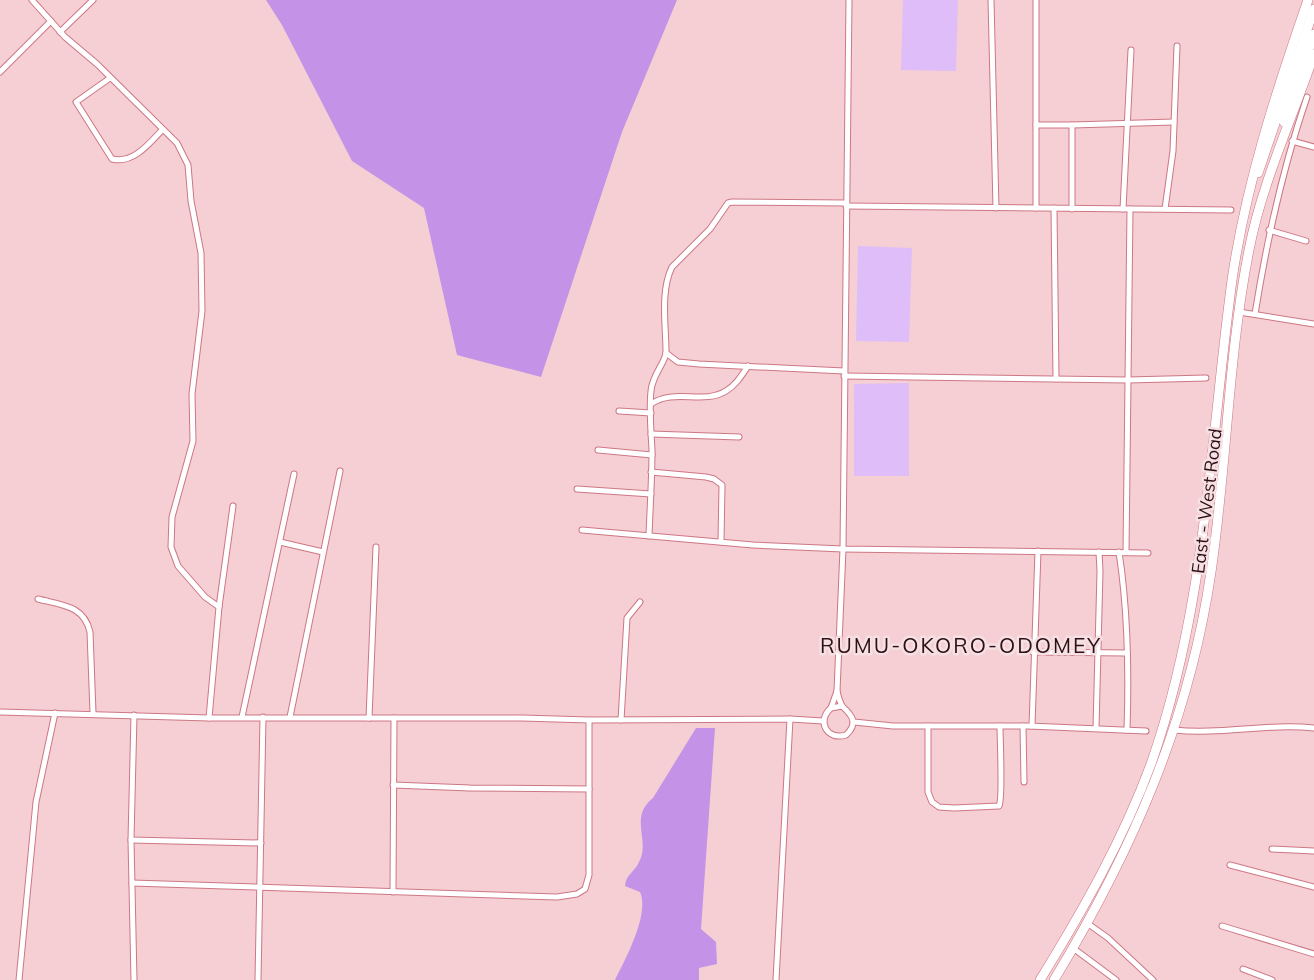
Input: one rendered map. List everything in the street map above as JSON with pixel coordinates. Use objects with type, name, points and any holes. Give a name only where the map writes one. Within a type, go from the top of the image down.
[{"type":"main road","name":"East - West Road","points":[[1040,980],[1103,871],[1151,764],[1184,646],[1208,508],[1231,289],[1246,209],[1256,159],[1274,96],[1308,0]]},
{"type":"main road","points":[[1258,215],[1279,125],[1314,9]]},
{"type":"main road","points":[[1246,209],[1314,34]]},
{"type":"main road","name":"East - West Road","points":[[1054,980],[1087,923],[1144,811],[1174,730],[1204,612],[1219,509],[1249,250],[1258,215],[1307,97],[1314,54]]},
{"type":"main road","points":[[1208,508],[1219,509]]},
{"type":"street","points":[[32,0],[61,32],[177,143],[188,164],[203,276],[201,332],[191,410],[192,441],[172,517],[172,547],[178,566],[205,597],[219,607]]},
{"type":"street","points":[[61,32],[93,0]]},
{"type":"street","points":[[823,721],[837,691],[843,549],[849,0]]},
{"type":"street","points":[[991,0],[996,208]]},
{"type":"street","points":[[1036,0],[1036,208]]},
{"type":"street","points":[[0,72],[51,21]]},
{"type":"street","points":[[1165,209],[1174,122],[1177,46]]},
{"type":"street","points":[[1126,552],[1127,122],[1131,50]]},
{"type":"street","points":[[110,78],[78,98],[76,102],[113,159],[123,160],[142,151],[162,130]]},
{"type":"street","points":[[1255,314],[1269,230],[1292,141],[1307,97]]},
{"type":"street","points":[[1037,125],[1174,122]]},
{"type":"street","points":[[1072,125],[1072,209]]},
{"type":"street","points":[[1292,141],[1314,147]]},
{"type":"street","points":[[649,536],[652,455],[650,388],[666,353],[664,344],[668,274],[677,260],[710,229],[728,203],[1231,210]]},
{"type":"street","points":[[1054,208],[1056,379]]},
{"type":"street","points":[[1269,230],[1306,240]]},
{"type":"street","points":[[1240,312],[1314,324]]},
{"type":"street","points":[[666,353],[678,362],[844,373],[1128,380],[1206,378]]},
{"type":"street","points":[[651,404],[663,396],[698,397],[725,392],[736,383],[748,366]]},
{"type":"street","points":[[619,411],[651,413]]},
{"type":"street","points":[[652,434],[739,437]]},
{"type":"street","points":[[598,450],[652,455]]},
{"type":"street","points":[[290,717],[340,471]]},
{"type":"street","points":[[651,472],[706,477],[722,485],[721,542]]},
{"type":"street","points":[[243,718],[294,474]]},
{"type":"street","points":[[576,489],[650,494]]},
{"type":"street","points":[[209,718],[219,607],[233,506]]},
{"type":"street","points":[[582,530],[843,549],[1148,553]]},
{"type":"street","points":[[280,542],[323,552]]},
{"type":"street","points":[[369,718],[376,547]]},
{"type":"street","points":[[1032,726],[1038,551]]},
{"type":"street","points":[[1096,728],[1099,552]]},
{"type":"street","points":[[1119,552],[1124,587],[1127,730]]},
{"type":"street","points":[[38,599],[82,613],[87,620],[90,632],[93,713]]},
{"type":"street","points":[[621,720],[627,618],[639,602]]},
{"type":"street","points":[[1033,652],[1126,653]]},
{"type":"street","points":[[823,721],[827,731],[835,737],[850,732],[854,722],[850,712],[842,706],[837,691]]},
{"type":"street","points":[[831,708],[842,706]]},
{"type":"street","points":[[0,712],[209,718],[823,721]]},
{"type":"street","points":[[19,980],[36,802],[55,713]]},
{"type":"street","points":[[134,715],[131,840],[134,980]]},
{"type":"street","points":[[258,980],[263,717]]},
{"type":"street","points":[[393,892],[394,718]]},
{"type":"street","points":[[776,980],[790,719]]},
{"type":"street","points":[[132,883],[557,897],[577,894],[584,889],[589,875],[589,720]]},
{"type":"street","points":[[854,722],[893,726],[1032,726],[1146,731]]},
{"type":"street","points":[[928,726],[928,792],[932,802],[939,807],[954,808],[999,806],[1002,802],[1000,726]]},
{"type":"street","points":[[1023,726],[1024,782]]},
{"type":"street","points":[[1174,730],[1216,732],[1292,726],[1314,728]]},
{"type":"street","points":[[393,785],[589,789]]},
{"type":"street","points":[[131,840],[261,843]]},
{"type":"street","points":[[1272,849],[1314,851]]},
{"type":"street","points":[[1230,865],[1314,887]]},
{"type":"street","points":[[1087,923],[1108,938],[1153,980]]},
{"type":"street","points":[[1222,926],[1314,954]]},
{"type":"street","points":[[1073,948],[1116,980]]},
{"type":"street","points":[[1242,969],[1272,980]]},
{"type":"shaded area","points":[[266,0],[677,0],[622,132],[541,377],[457,355],[424,208],[352,161],[282,25]]},
{"type":"shaded area","points":[[903,0],[958,0],[956,71],[901,70]]},
{"type":"shaded area","points":[[858,246],[912,248],[909,342],[856,341]]},
{"type":"shaded area","points":[[909,383],[909,476],[854,476],[854,384]]},
{"type":"shaded area","points":[[696,728],[715,728],[701,929],[716,942],[717,964],[699,968],[699,980],[615,980],[635,937],[642,912],[640,892],[625,886],[642,854],[642,813]]},
{"type":"district","name":"RUMU-OKORO-ODOMEY","points":[[961,646]]}]
